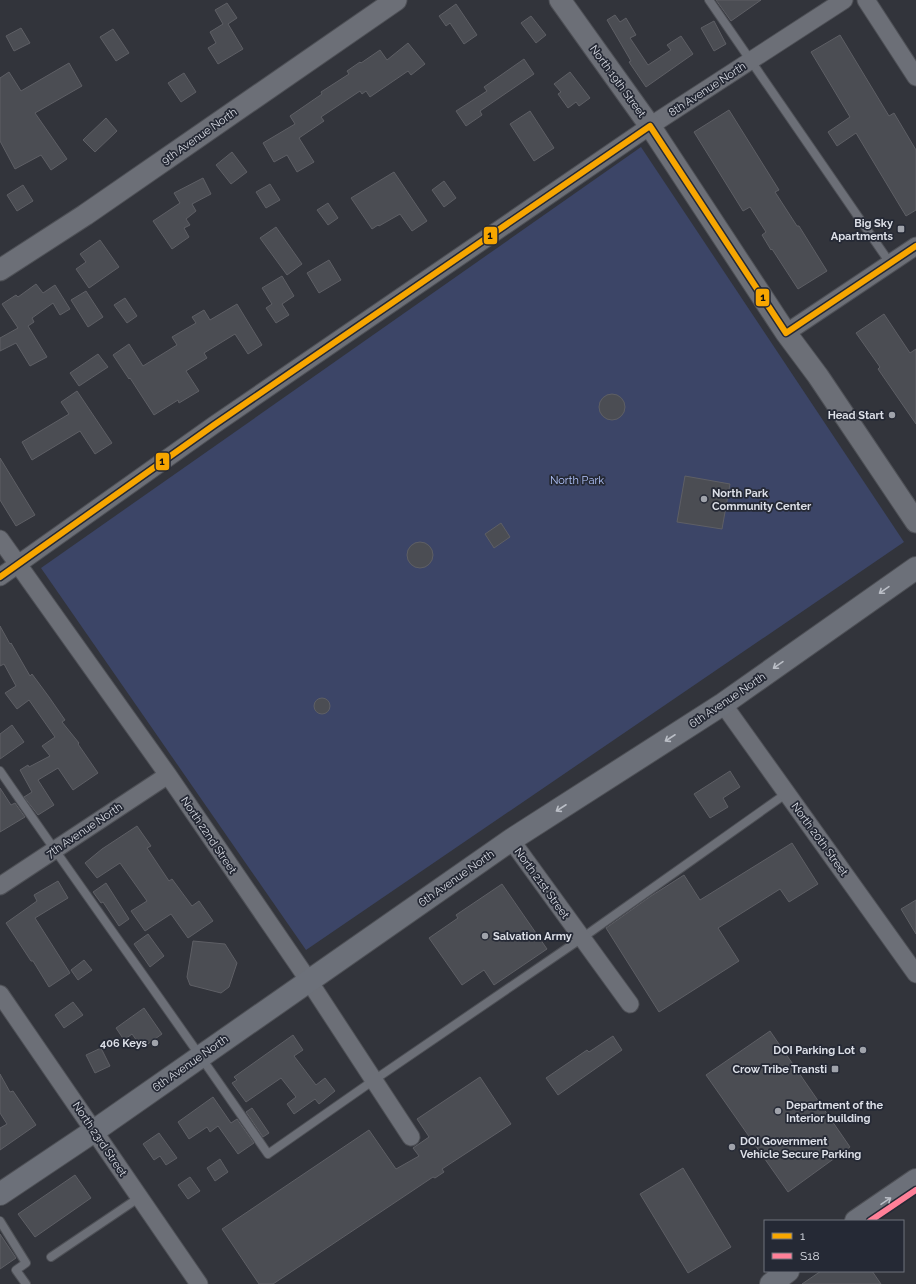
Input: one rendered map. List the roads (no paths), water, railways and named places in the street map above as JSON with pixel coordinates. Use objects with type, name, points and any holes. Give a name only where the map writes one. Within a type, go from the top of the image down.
[{"type":"main road","name":"6th Avenue North","points":[[0,1194],[94,1131],[511,840],[724,704],[916,568]]},
{"type":"main road","points":[[858,1220],[915,1184]]},
{"type":"main road","points":[[771,1284],[787,1272]]},
{"type":"street","name":"9th Avenue North","points":[[0,270],[91,210],[396,0]]},
{"type":"street","name":"North 19th Street","points":[[560,0],[650,126],[786,333],[818,376],[916,522]]},
{"type":"street","name":"8th Avenue North","points":[[0,577],[214,425],[650,126],[844,0]]},
{"type":"street","points":[[866,0],[916,77]]},
{"type":"street","points":[[786,333],[916,246]]},
{"type":"street","name":"North 22nd Street","points":[[0,539],[168,774],[309,981],[411,1137]]},
{"type":"street","name":"North 20th Street","points":[[724,704],[916,974]]},
{"type":"street","name":"7th Avenue North","points":[[0,886],[168,774]]},
{"type":"street","name":"North 21st Street","points":[[511,840],[630,1004]]},
{"type":"street","name":"North 23rd Street","points":[[0,994],[199,1284]]},
{"type":"lane","points":[[708,0],[890,263]]},
{"type":"lane","points":[[0,771],[54,850],[201,1056],[268,1154],[582,938],[787,793]]},
{"type":"lane","points":[[51,1257],[140,1198]]},
{"type":"lane","points":[[0,1221],[26,1263],[16,1270],[26,1284]]},
{"type":"place","name":"Big Sky Apartments","points":[[901,229]]},
{"type":"place","name":"Head Start","points":[[892,415]]},
{"type":"place","name":"North Park Community Center","points":[[704,499]]},
{"type":"place","name":"Salvation Army","points":[[485,936]]},
{"type":"place","name":"406 Keys","points":[[155,1043]]},
{"type":"place","name":"DOI Parking Lot","points":[[863,1050]]},
{"type":"place","name":"Crow Tribe Transti","points":[[835,1069]]},
{"type":"place","name":"Department of the Interior building","points":[[778,1111]]},
{"type":"place","name":"DOI Government Vehicle Secure Parking","points":[[732,1147]]},
{"type":"park label","name":"North Park","points":[[577,480]]}]
